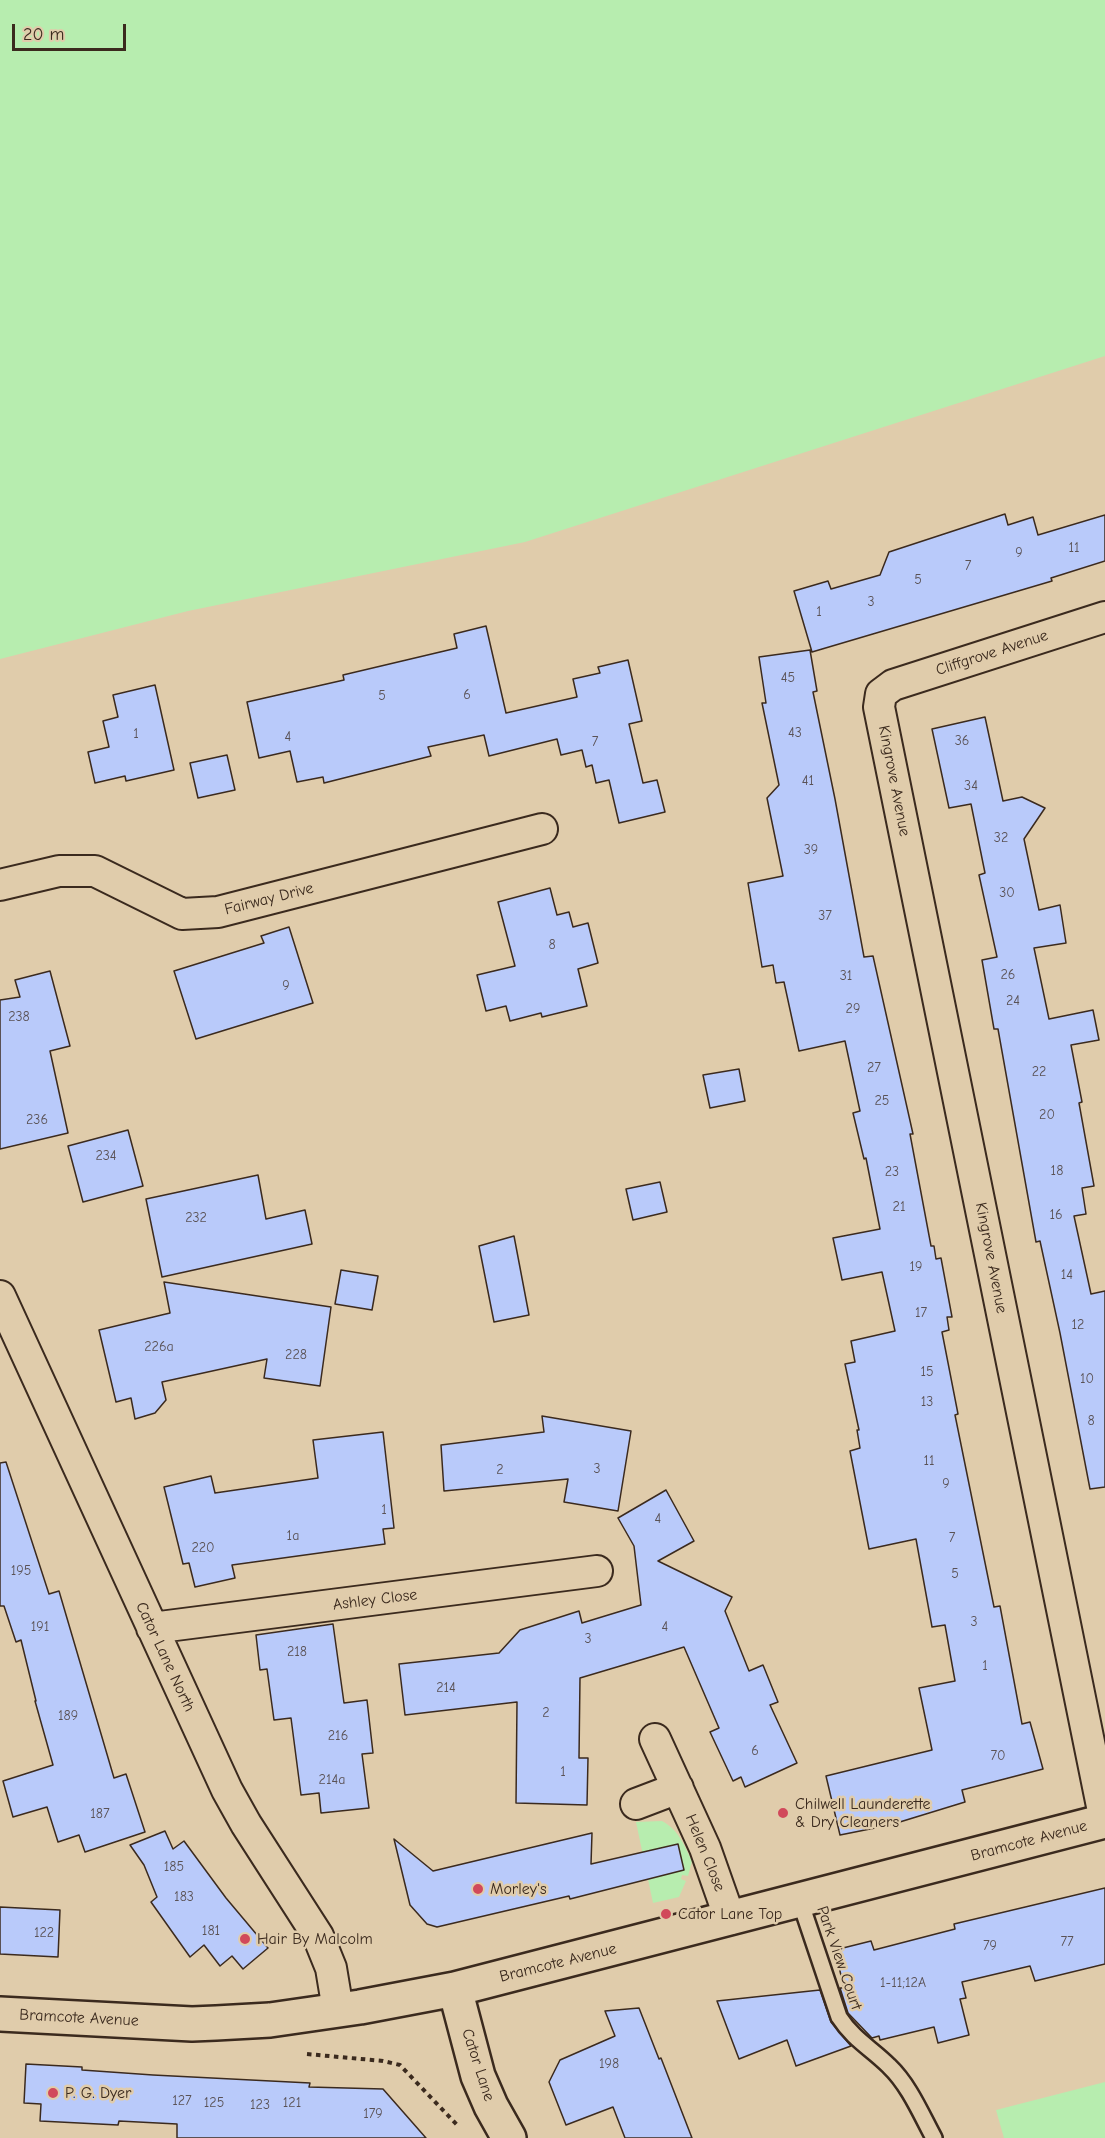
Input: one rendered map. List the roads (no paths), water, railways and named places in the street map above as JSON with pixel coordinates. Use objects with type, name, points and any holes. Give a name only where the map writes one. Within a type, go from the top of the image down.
[{"type":"street","name":"Cliffgrove Avenue","points":[[881,694],[893,685],[904,681],[1105,617]]},
{"type":"street","name":"Kingrove Avenue","points":[[881,694],[879,707],[881,718],[1105,1821]]},
{"type":"street","name":"Fairway Drive","points":[[0,885],[59,871],[95,871],[182,914],[218,912],[542,829]]},
{"type":"street","name":"Cator Lane North","points":[[0,1296],[227,1790],[246,1824],[318,1936],[331,1968],[338,2010]]},
{"type":"street","name":"Ashley Close","points":[[152,1628],[597,1571]]},
{"type":"street","name":"Helen Close","points":[[655,1739],[705,1848],[730,1919]]},
{"type":"street","points":[[636,1804],[678,1788]]},
{"type":"street","name":"Bramcote Avenue","points":[[0,2014],[192,2025],[270,2020],[338,2010],[455,1989],[1105,1821]]},
{"type":"street","name":"Cator Lane","points":[[455,1989],[478,2076],[509,2138]]},
{"type":"lane","name":"Park View Court","points":[[800,1901],[839,2017],[849,2032],[891,2067],[915,2102],[934,2138]]},
{"type":"place","name":"Chilwell Launderette & Dry Cleaners","points":[[783,1813]]},
{"type":"place","name":"Morley's","points":[[478,1889]]},
{"type":"place","name":"Cator Lane Top","points":[[666,1914]]},
{"type":"place","name":"Hair By Malcolm","points":[[245,1939]]},
{"type":"place","name":"P. G. Dyer","points":[[53,2093]]}]
